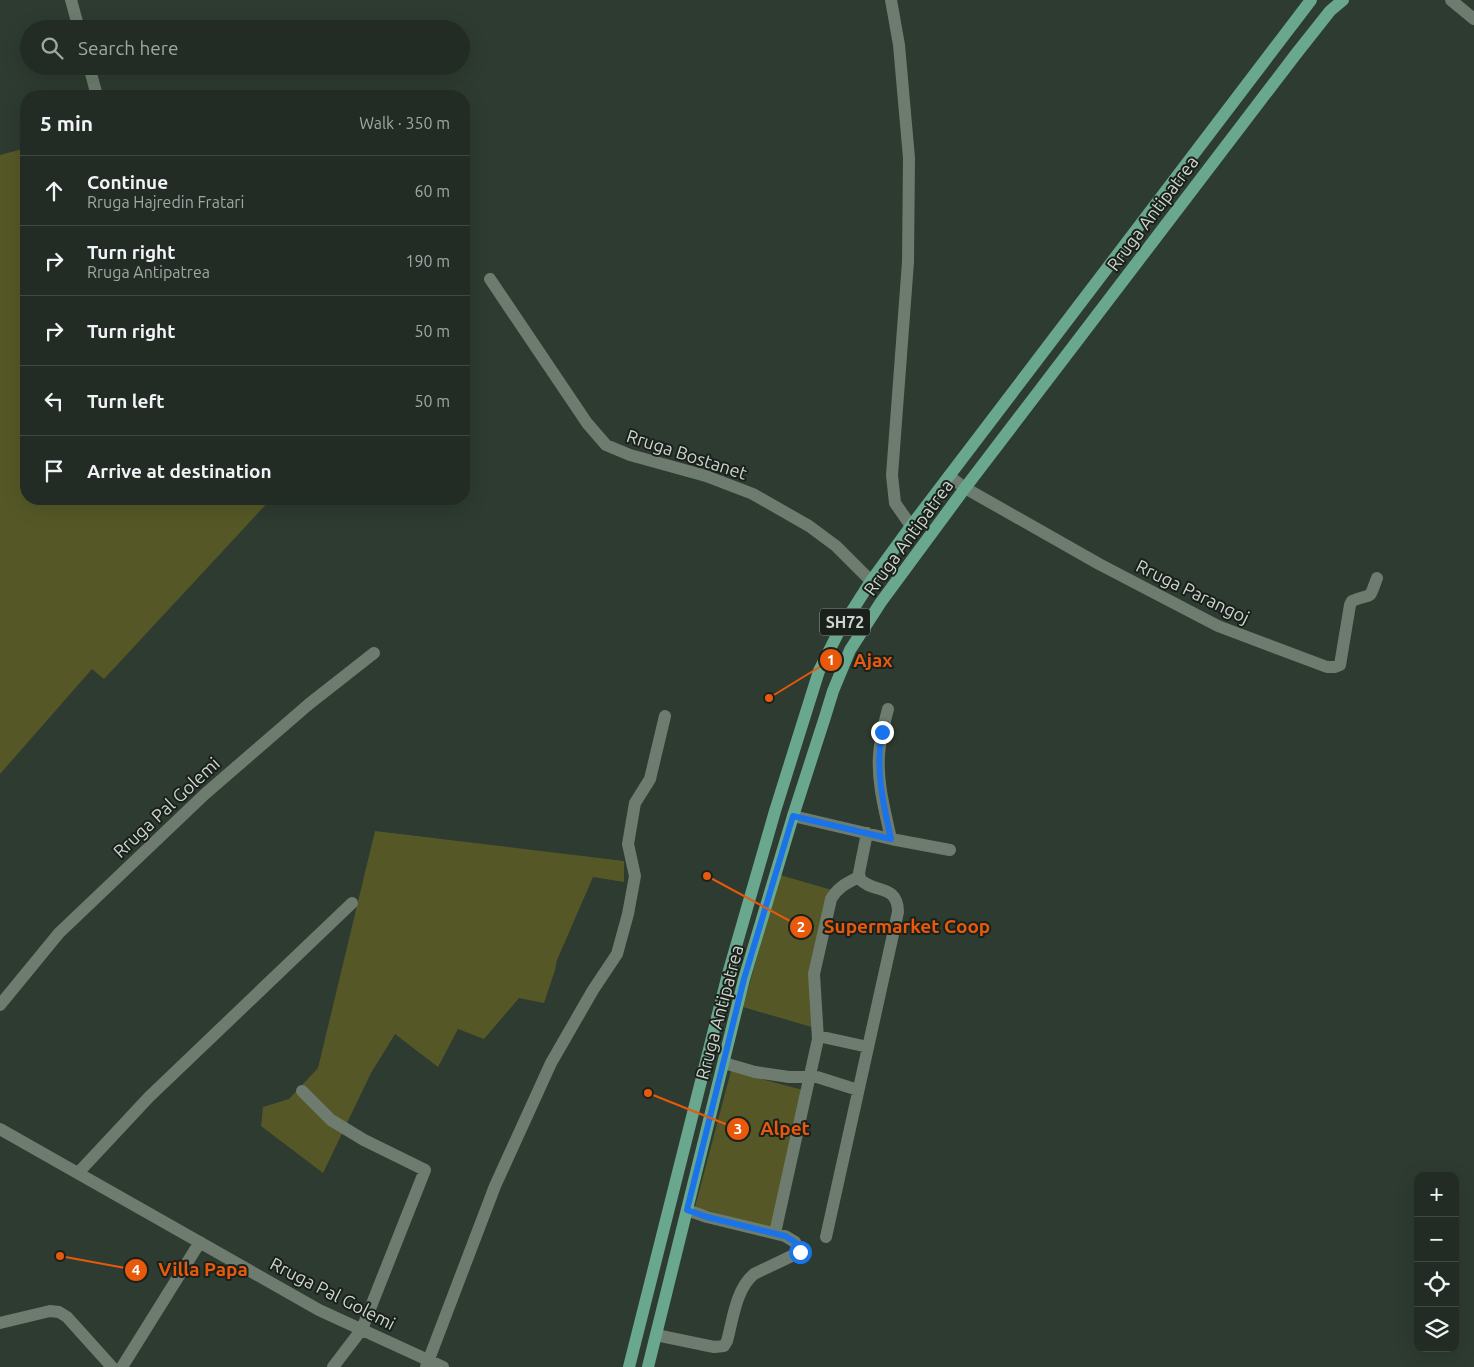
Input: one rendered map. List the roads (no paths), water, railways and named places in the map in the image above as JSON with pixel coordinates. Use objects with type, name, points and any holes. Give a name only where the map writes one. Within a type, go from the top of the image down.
[{"type":"main road","name":"Rruga Antipatrea","points":[[628,1367],[728,974],[775,810],[819,671],[838,633],[871,581],[911,526],[1310,0]]},
{"type":"main road","name":"Rruga Antipatrea","points":[[648,1367],[744,979],[833,691],[850,650],[881,602],[965,488],[1296,54],[1330,11],[1343,0]]},
{"type":"street","points":[[71,0],[77,20]]},
{"type":"street","points":[[892,0],[899,45],[909,158],[908,262],[892,476],[895,503],[911,526]]},
{"type":"street","points":[[1451,0],[1474,20]]},
{"type":"street","points":[[91,75],[95,90]]},
{"type":"street","name":"Rruga Bostanet","points":[[490,279],[587,423],[606,445],[630,455],[706,476],[753,494],[809,526],[830,541],[871,581]]},
{"type":"street","name":"Rruga Parangoj","points":[[949,476],[965,488],[1099,564],[1218,626],[1327,667],[1340,665],[1350,605],[1352,601],[1370,596],[1373,592],[1376,578]]},
{"type":"street","name":"Rruga Pal Golemi","points":[[0,1005],[59,933],[200,798],[309,704],[374,653]]},
{"type":"street","points":[[888,709],[880,743],[878,765],[880,786],[891,839]]},
{"type":"street","points":[[428,1364],[495,1186],[552,1063],[593,990],[617,954],[628,914],[635,876],[628,844],[635,803],[650,779],[665,716]]},
{"type":"street","points":[[793,816],[891,839],[950,850]]},
{"type":"street","points":[[859,877],[868,833]]},
{"type":"street","points":[[776,1234],[818,1036],[814,974],[831,899],[841,886],[859,877]]},
{"type":"street","points":[[826,1237],[898,912],[898,904],[895,897],[889,892],[864,883],[859,877]]},
{"type":"street","points":[[78,1173],[149,1097],[352,903]]},
{"type":"street","points":[[818,1036],[868,1047]]},
{"type":"street","points":[[724,1063],[755,1072],[789,1077],[810,1076],[858,1090]]},
{"type":"street","points":[[302,1091],[332,1120],[364,1140],[425,1170],[362,1329],[333,1367]]},
{"type":"street","name":"Rruga Pal Golemi","points":[[0,1129],[319,1310],[362,1329],[428,1364],[443,1367]]},
{"type":"street","points":[[656,1335],[714,1347],[724,1346],[743,1285],[754,1274],[800,1252],[795,1242],[790,1238],[707,1217],[687,1210]]},
{"type":"street","points":[[122,1367],[200,1242]]},
{"type":"street","points":[[0,1323],[50,1311],[59,1312],[67,1317],[112,1367]]},
{"type":"place","name":"Ajax","points":[[769,698]]},
{"type":"place","name":"Supermarket Coop","points":[[707,876]]},
{"type":"place","name":"Alpet","points":[[648,1093]]},
{"type":"place","name":"Villa Papa","points":[[60,1256]]}]
